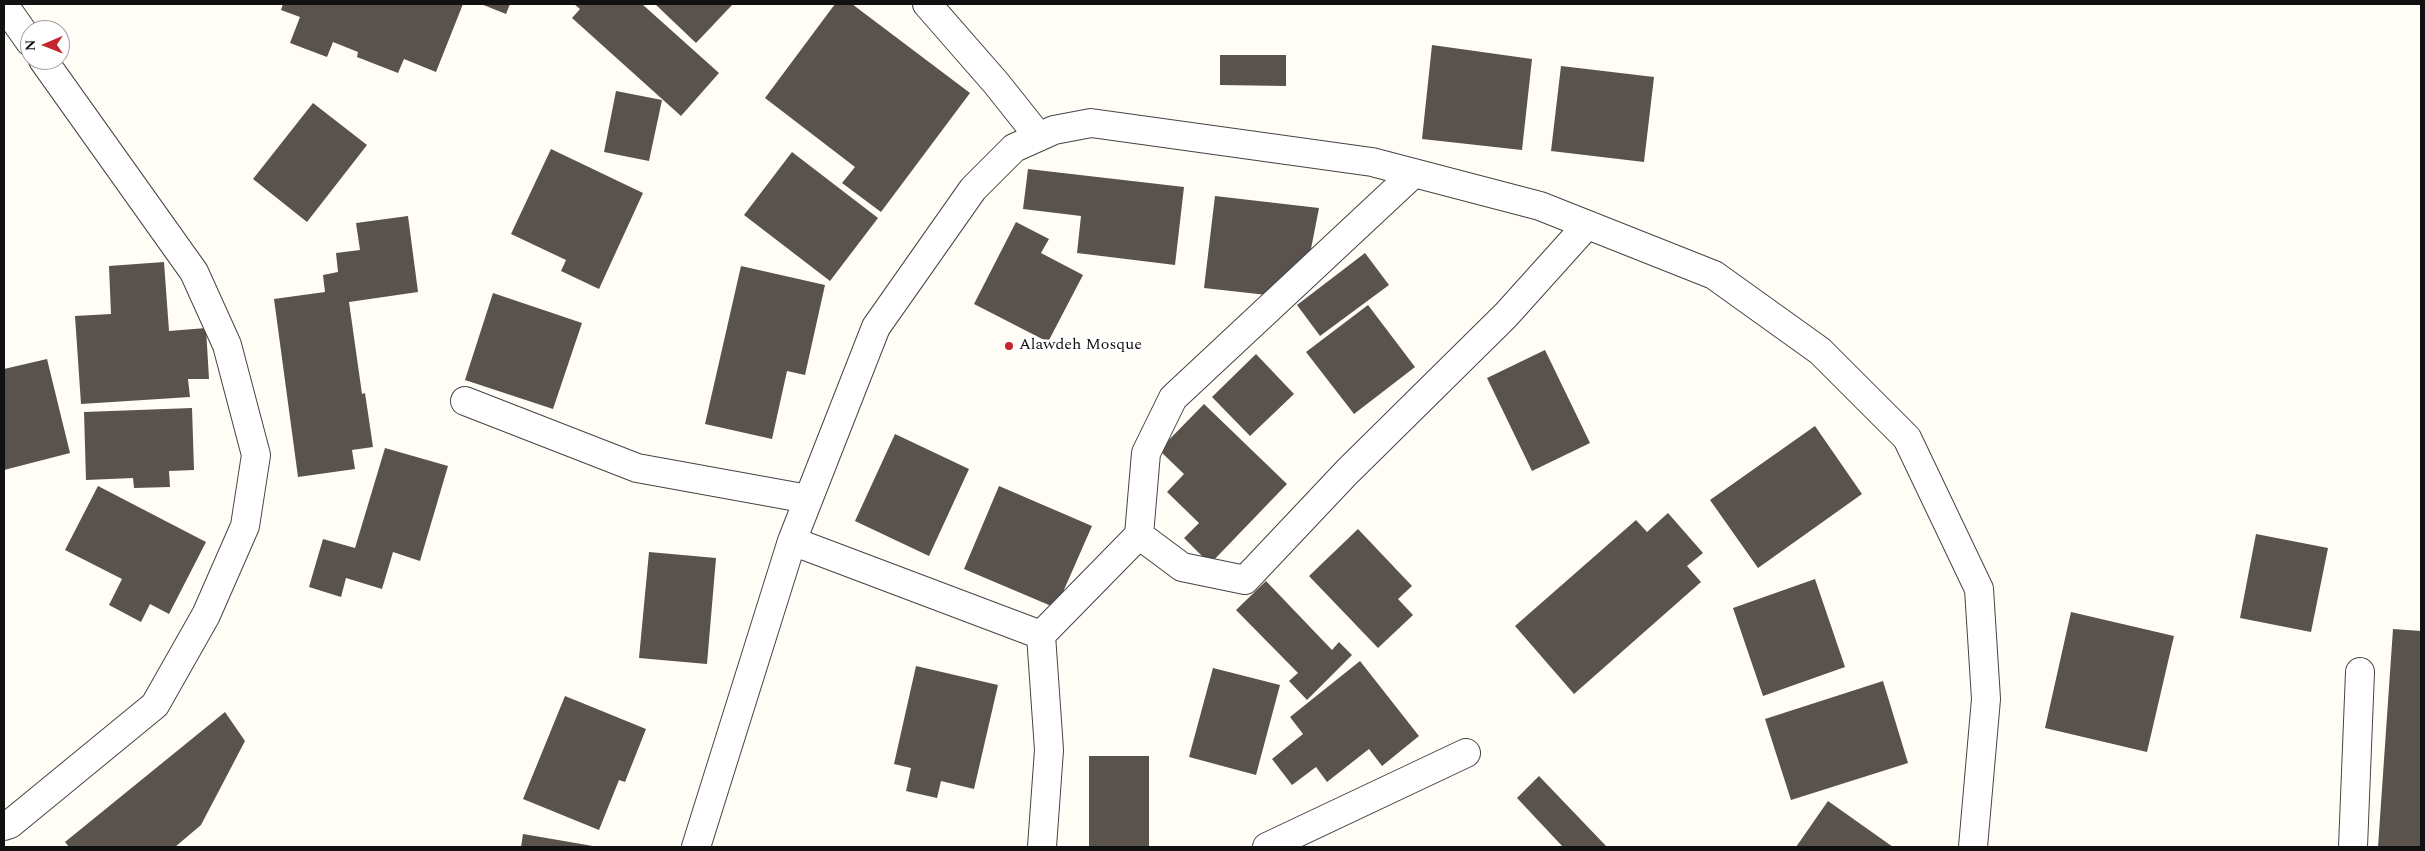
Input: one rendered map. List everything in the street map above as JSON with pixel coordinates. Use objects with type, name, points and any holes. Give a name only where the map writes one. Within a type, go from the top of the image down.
[{"type":"street","points":[[927,4],[996,83],[1038,137]]},
{"type":"street","points":[[12,10],[20,24]]},
{"type":"street","points":[[4,826],[10,824],[154,705],[206,615],[245,526],[256,455],[227,345],[194,272],[50,70]]},
{"type":"street","points":[[696,847],[792,541],[876,327],[973,190],[1014,148],[1054,130],[1091,123],[1372,162],[1540,206],[1714,275],[1820,351],[1907,438],[1979,589],[1986,699],[1973,847]]},
{"type":"street","points":[[1042,847],[1049,750],[1040,634],[1139,535],[1146,453],[1173,398],[1414,174]]},
{"type":"street","points":[[1139,535],[1182,567],[1245,580],[1347,472],[1506,315],[1587,225]]},
{"type":"street","points":[[465,400],[637,468],[808,500]]},
{"type":"street","points":[[792,541],[1040,634]]},
{"type":"street","points":[[2353,847],[2360,672]]},
{"type":"street","points":[[1267,847],[1466,753]]},
{"type":"building","points":[[283,4],[463,4],[436,72],[404,59],[398,73],[357,57],[358,52],[333,42],[327,57],[290,43],[300,17],[281,10]]},
{"type":"building","points":[[481,4],[510,4],[506,14]]},
{"type":"building","points":[[574,4],[642,4],[719,73],[681,116],[572,18],[580,9]]},
{"type":"building","points":[[655,4],[733,4],[696,43]]},
{"type":"building","points":[[835,4],[852,4],[970,93],[881,212],[842,183],[855,167],[765,98]]},
{"type":"building","points":[[1432,45],[1532,59],[1522,150],[1422,139]]},
{"type":"building","points":[[1220,55],[1286,55],[1286,86],[1220,85]]},
{"type":"building","points":[[1561,66],[1654,77],[1644,162],[1551,151]]},
{"type":"building","points":[[616,91],[662,100],[649,161],[604,152]]},
{"type":"building","points":[[313,103],[367,145],[307,222],[253,179]]},
{"type":"building","points":[[551,149],[643,193],[599,289],[561,271],[566,260],[511,234]]},
{"type":"building","points":[[792,152],[878,218],[830,281],[744,215]]},
{"type":"building","points":[[1028,169],[1184,187],[1175,265],[1077,253],[1081,216],[1023,209]]},
{"type":"building","points":[[1215,196],[1319,208],[1310,254],[1267,295],[1204,288]]},
{"type":"building","points":[[408,216],[418,292],[349,302],[362,394],[365,393],[373,447],[352,450],[355,469],[298,477],[274,299],[325,292],[323,275],[338,272],[336,253],[360,250],[356,223]]},
{"type":"building","points":[[1016,222],[1049,239],[1041,253],[1083,275],[1048,342],[974,304]]},
{"type":"building","points":[[1365,253],[1389,285],[1320,336],[1297,305]]},
{"type":"building","points":[[164,262],[169,331],[206,328],[209,379],[188,379],[190,397],[81,404],[75,316],[111,314],[109,266]]},
{"type":"building","points":[[741,266],[825,285],[805,375],[787,371],[772,439],[705,424]]},
{"type":"building","points":[[493,293],[582,323],[553,409],[465,380]]},
{"type":"building","points":[[1368,305],[1415,367],[1354,414],[1306,352]]},
{"type":"building","points":[[1545,350],[1590,443],[1532,471],[1487,378]]},
{"type":"building","points":[[1256,354],[1294,394],[1250,436],[1212,397]]},
{"type":"building","points":[[47,359],[70,453],[4,470],[4,369]]},
{"type":"building","points":[[1204,404],[1287,484],[1210,564],[1184,538],[1199,523],[1167,492],[1184,474],[1159,450]]},
{"type":"building","points":[[192,408],[194,470],[169,471],[170,487],[134,488],[133,478],[86,480],[84,412]]},
{"type":"building","points":[[1815,426],[1862,494],[1758,568],[1710,500]]},
{"type":"building","points":[[895,434],[969,469],[929,556],[855,521]]},
{"type":"building","points":[[385,448],[448,466],[420,561],[393,552],[382,589],[346,578],[341,597],[309,587],[323,539],[355,548]]},
{"type":"building","points":[[98,486],[206,542],[169,614],[150,604],[141,622],[109,605],[122,579],[65,550]]},
{"type":"building","points":[[999,486],[1092,526],[1056,608],[964,569]]},
{"type":"building","points":[[1668,513],[1703,553],[1687,566],[1701,582],[1574,694],[1515,626],[1636,520],[1647,532]]},
{"type":"building","points":[[1358,529],[1412,586],[1398,599],[1413,615],[1378,648],[1309,576]]},
{"type":"building","points":[[2256,534],[2328,548],[2311,632],[2240,618]]},
{"type":"building","points":[[649,552],[716,558],[707,664],[639,658]]},
{"type":"building","points":[[1815,579],[1845,667],[1763,696],[1733,608]]},
{"type":"building","points":[[1266,581],[1332,650],[1339,642],[1352,655],[1307,700],[1289,681],[1298,673],[1236,610]]},
{"type":"building","points":[[2071,612],[2174,636],[2147,752],[2045,728]]},
{"type":"building","points":[[2393,629],[2421,631],[2421,847],[2378,847]]},
{"type":"building","points":[[1360,661],[1419,736],[1382,766],[1369,749],[1327,782],[1316,767],[1292,785],[1272,759],[1303,734],[1290,717]]},
{"type":"building","points":[[916,666],[998,685],[974,789],[941,781],[937,798],[906,791],[911,768],[894,764]]},
{"type":"building","points":[[1213,668],[1280,685],[1256,775],[1189,757]]},
{"type":"building","points":[[1883,681],[1908,763],[1791,800],[1765,719]]},
{"type":"building","points":[[565,696],[646,729],[625,782],[619,780],[599,830],[523,799]]},
{"type":"building","points":[[225,712],[245,741],[201,825],[175,847],[69,847],[65,842]]},
{"type":"building","points":[[1089,756],[1149,756],[1149,847],[1089,847]]},
{"type":"building","points":[[1539,776],[1607,847],[1563,847],[1517,798]]},
{"type":"building","points":[[1828,801],[1893,847],[1796,847]]},
{"type":"building","points":[[523,834],[593,846],[593,847],[521,847]]},
{"type":"place","name":"Alawdeh Mosque","points":[[1009,346]]}]
